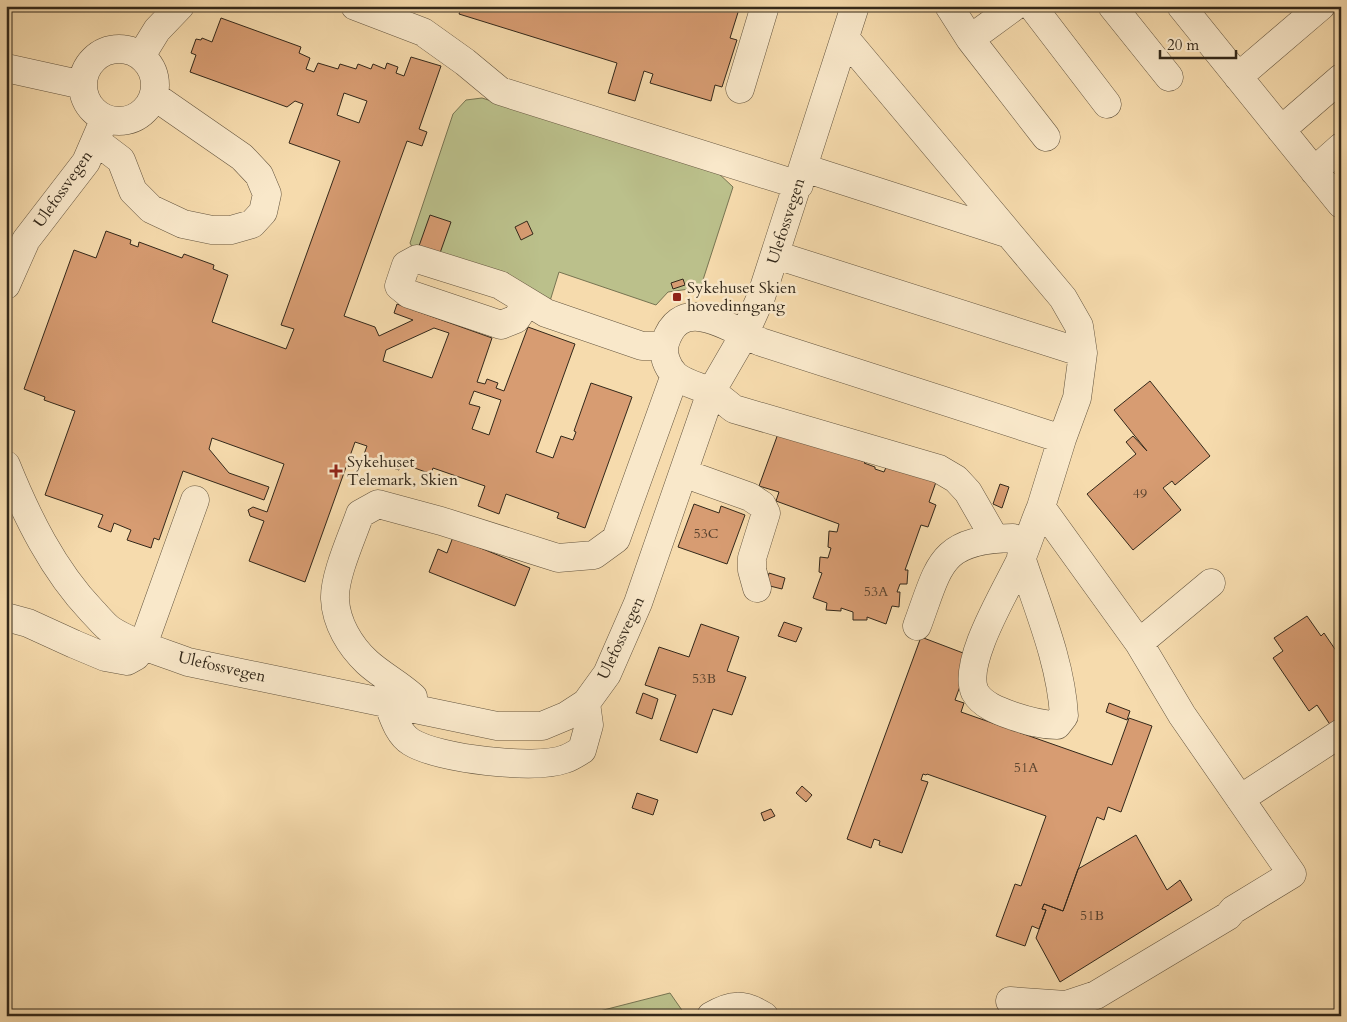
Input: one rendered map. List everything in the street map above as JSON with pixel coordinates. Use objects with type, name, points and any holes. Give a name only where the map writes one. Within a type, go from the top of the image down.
[{"type":"street","points":[[141,56],[157,30],[180,6]]},
{"type":"street","points":[[355,6],[422,32],[465,62],[500,91],[1009,234]]},
{"type":"street","points":[[740,89],[765,6]]},
{"type":"street","name":"Ulefossvegen","points":[[6,465],[20,501],[40,538],[74,592],[110,630],[143,645],[188,662],[497,726],[542,726],[566,716],[586,703],[607,674],[638,603],[711,392],[744,335],[761,297],[855,6]]},
{"type":"street","points":[[949,6],[970,39],[1046,136]]},
{"type":"street","points":[[970,39],[1015,6]]},
{"type":"street","points":[[1032,6],[1107,104]]},
{"type":"street","points":[[1112,6],[1170,77]]},
{"type":"street","points":[[1181,6],[1341,204]]},
{"type":"street","points":[[1238,77],[1321,6]]},
{"type":"street","points":[[845,38],[1067,305],[1079,326],[1083,353],[1077,398],[1041,507],[1025,547],[982,637],[975,660],[973,684],[975,693],[985,704],[1007,714],[1043,725],[1057,725],[1064,716],[1063,696],[1025,547]]},
{"type":"street","points":[[100,129],[119,121],[134,118],[147,109],[154,96],[156,81],[151,67],[141,56],[125,49],[109,50],[95,57],[86,70],[83,85],[85,98],[93,110],[100,129],[121,160],[133,191],[151,209],[183,224],[212,230],[231,230],[252,224],[263,212],[266,194],[259,175],[242,157],[154,96]]},
{"type":"street","points":[[6,68],[83,85]]},
{"type":"street","points":[[1281,130],[1341,78]]},
{"type":"street","name":"Ulefossvegen","points":[[6,286],[26,240],[74,180],[86,162],[100,129]]},
{"type":"street","points":[[1314,171],[1341,147]]},
{"type":"street","points":[[776,254],[1083,353]]},
{"type":"street","points":[[528,303],[546,313],[642,346],[664,346]]},
{"type":"street","points":[[995,539],[968,492],[956,479],[939,469],[734,409],[711,392],[675,375],[666,362],[664,346],[670,330],[682,319],[695,316],[713,320],[744,335],[1062,439]]},
{"type":"street","points":[[586,703],[589,725],[582,750],[564,759],[527,764],[476,760],[434,751],[410,742],[397,725],[400,706],[413,697],[367,662],[349,640],[339,621],[335,598],[339,574],[360,514],[378,504],[441,521],[558,558],[594,555],[616,539],[675,375]]},
{"type":"street","points":[[683,473],[750,497],[762,505],[766,513],[752,558],[752,570],[757,588]]},
{"type":"street","points":[[6,617],[28,623],[105,657],[127,661],[136,656],[143,645],[195,500]]},
{"type":"street","points":[[1010,1001],[1066,1005],[1096,995],[1228,916],[1233,910],[1292,874],[1182,715],[1139,643],[1041,507]]},
{"type":"street","points":[[917,626],[936,575],[945,558],[960,547],[995,539],[1025,547]]},
{"type":"street","points":[[1139,643],[1211,583]]},
{"type":"street","points":[[1240,799],[1341,733]]},
{"type":"street","points":[[711,1016],[724,1008],[736,1006],[747,1007],[764,1016]]},
{"type":"green space","points":[[482,98],[716,171],[733,187],[701,286],[668,292],[656,305],[559,272],[550,301],[413,249],[410,243],[453,114],[466,100]]},
{"type":"green space","points":[[670,993],[686,1016],[580,1016]]},
{"type":"building","points":[[462,6],[740,6],[730,38],[737,40],[722,87],[715,85],[711,101],[650,83],[653,74],[644,71],[635,101],[608,93],[617,63],[459,14]]},
{"type":"building","points":[[221,18],[301,47],[299,53],[310,58],[306,69],[314,72],[318,63],[338,69],[340,64],[356,69],[358,64],[371,69],[373,64],[385,69],[387,63],[398,67],[396,73],[404,76],[411,57],[441,66],[419,129],[427,132],[422,146],[407,141],[344,316],[375,327],[379,336],[413,320],[394,313],[397,304],[492,338],[477,382],[485,384],[487,379],[498,383],[496,388],[504,391],[528,327],[575,344],[536,452],[553,458],[561,436],[573,440],[576,432],[574,431],[591,383],[632,397],[585,528],[557,518],[559,513],[506,494],[499,514],[478,506],[485,486],[433,468],[431,474],[401,463],[399,470],[363,457],[367,446],[355,442],[305,582],[249,561],[264,521],[250,516],[248,510],[253,507],[267,512],[284,464],[212,438],[209,449],[229,473],[269,487],[264,500],[183,471],[159,540],[154,538],[151,548],[127,540],[131,530],[114,523],[111,532],[98,527],[103,515],[45,495],[75,411],[44,400],[45,397],[24,389],[74,250],[96,258],[106,231],[131,240],[130,244],[138,247],[139,242],[182,258],[184,254],[214,265],[213,269],[228,275],[212,322],[286,349],[294,329],[281,325],[340,161],[289,143],[303,104],[295,101],[287,107],[190,72],[196,55],[191,53],[196,39],[201,40],[202,38],[212,42]],"holes":[[[344,93],[367,101],[359,123],[337,115]],[[434,328],[449,333],[432,378],[383,361],[386,350]],[[474,391],[501,400],[489,435],[472,429],[480,407],[469,404]]]},
{"type":"building","points":[[430,215],[451,222],[440,253],[419,246]]},
{"type":"building","points":[[527,221],[533,234],[521,240],[515,227]]},
{"type":"building","points":[[683,279],[685,285],[673,289],[671,283]]},
{"type":"building","points":[[1150,381],[1210,456],[1175,485],[1172,481],[1163,488],[1181,510],[1133,550],[1087,494],[1136,454],[1126,442],[1133,436],[1147,451],[1114,410]]},
{"type":"building","points":[[779,431],[865,462],[875,467],[875,469],[884,472],[887,465],[936,482],[929,502],[936,505],[928,527],[921,525],[905,570],[908,570],[907,584],[900,584],[897,592],[900,592],[899,607],[892,606],[886,624],[867,617],[867,620],[853,620],[853,612],[841,608],[841,611],[826,610],[827,603],[813,598],[822,573],[819,572],[820,557],[828,558],[831,548],[828,547],[829,531],[837,532],[839,524],[776,501],[779,492],[759,486]]},
{"type":"building","points":[[1000,484],[1009,487],[1002,508],[993,504]]},
{"type":"building","points":[[694,504],[719,513],[721,506],[745,515],[727,564],[678,547]]},
{"type":"building","points":[[453,537],[530,568],[515,606],[429,572],[438,549],[447,553]]},
{"type":"building","points":[[769,573],[785,578],[782,589],[766,585]]},
{"type":"building","points":[[1307,616],[1321,636],[1324,633],[1341,658],[1341,724],[1333,729],[1317,705],[1309,711],[1273,658],[1283,651],[1274,638]]},
{"type":"building","points":[[784,622],[802,628],[796,642],[778,636]]},
{"type":"building","points":[[701,624],[739,637],[727,671],[746,677],[732,715],[713,709],[697,753],[660,740],[676,695],[645,685],[659,647],[689,657]]},
{"type":"building","points":[[921,637],[971,656],[955,700],[964,703],[961,712],[1112,765],[1129,718],[1152,726],[1121,812],[1108,807],[1104,820],[1097,817],[1063,911],[1044,904],[1042,909],[1046,910],[1039,929],[1032,926],[1025,946],[996,936],[1015,884],[1021,886],[1046,816],[923,774],[921,780],[928,782],[902,853],[879,845],[880,841],[874,839],[871,848],[847,839]]},
{"type":"building","points":[[643,693],[658,699],[652,719],[636,713]]},
{"type":"building","points":[[1109,703],[1130,711],[1127,720],[1106,712]]},
{"type":"building","points":[[802,786],[812,795],[806,802],[796,793]]},
{"type":"building","points":[[637,793],[658,800],[653,815],[632,808]]},
{"type":"building","points":[[771,809],[775,816],[764,821],[761,813]]},
{"type":"building","points":[[1136,835],[1167,890],[1180,880],[1192,900],[1060,982],[1036,938],[1046,910],[1042,909],[1044,904],[1063,911],[1078,869]]},
{"type":"place","name":"Sykehuset Skien hovedinngang","points":[[677,297]]},
{"type":"place","name":"Sykehuset Telemark, Skien","points":[[336,471]]}]
